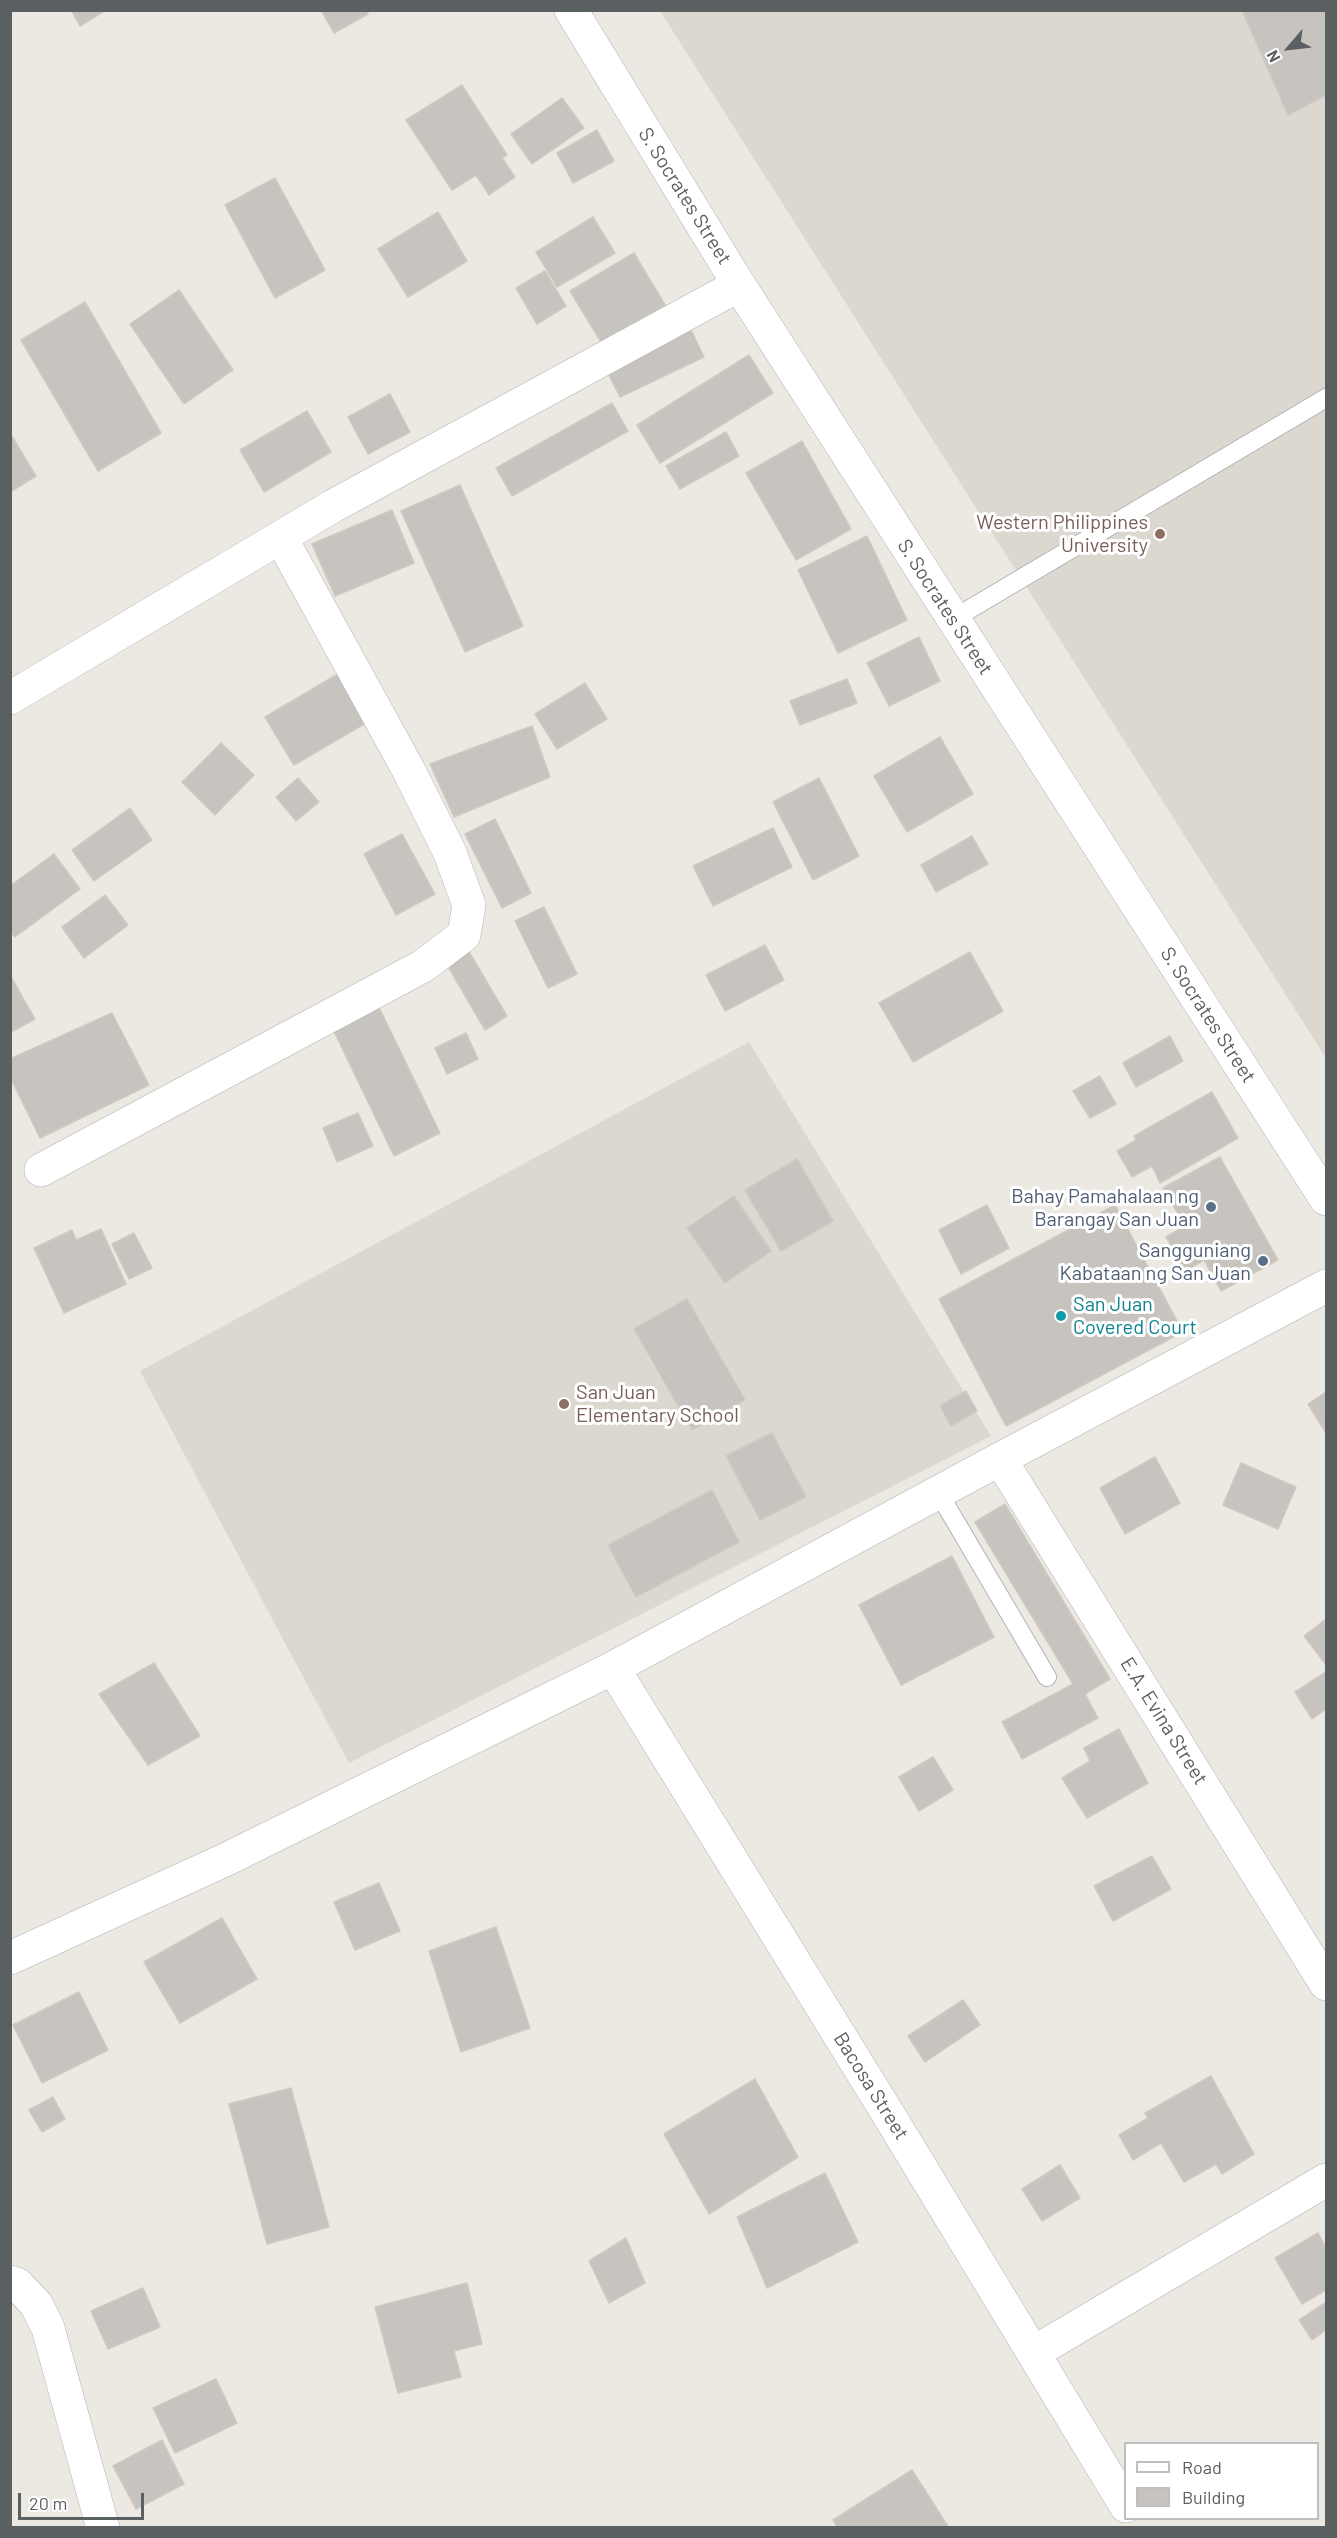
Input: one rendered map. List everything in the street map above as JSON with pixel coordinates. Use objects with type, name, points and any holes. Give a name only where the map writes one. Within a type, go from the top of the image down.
[{"type":"street","name":"S. Socrates Street","points":[[571,10],[739,285],[1326,1199]]},
{"type":"street","points":[[10,698],[333,506],[739,285]]},
{"type":"street","points":[[40,1170],[423,966],[464,935],[469,905],[450,853],[408,769],[281,538]]},
{"type":"street","points":[[10,1958],[227,1858],[613,1668],[1326,1286]]},
{"type":"street","name":"E.A. Evina Street","points":[[1000,1459],[1326,1984]]},
{"type":"street","name":"Bacosa Street","points":[[613,1668],[893,2122],[1124,2504]]},
{"type":"street","points":[[1033,2353],[1326,2180]]},
{"type":"street","points":[[10,2282],[17,2283],[36,2304],[48,2328],[103,2528]]},
{"type":"lane","points":[[952,619],[1326,398]]},
{"type":"lane","points":[[938,1492],[1047,1677]]},
{"type":"shaded area","name":"Western Philippines University","points":[[660,11],[1326,11],[1326,1058]]},
{"type":"shaded area","name":"San Juan Elementary School","points":[[749,1042],[991,1436],[349,1763],[140,1371]]},
{"type":"building","points":[[71,10],[106,10],[80,26]]},
{"type":"building","points":[[321,10],[367,10],[368,14],[334,33]]},
{"type":"building","points":[[1242,10],[1326,10],[1326,95],[1288,115]]},
{"type":"building","points":[[462,85],[507,155],[502,158],[515,177],[489,195],[476,175],[452,190],[406,120]]},
{"type":"building","points":[[562,98],[584,128],[532,164],[511,134]]},
{"type":"building","points":[[597,130],[614,161],[573,183],[557,153]]},
{"type":"building","points":[[275,178],[325,270],[275,298],[225,205]]},
{"type":"building","points":[[438,212],[467,261],[408,297],[378,249]]},
{"type":"building","points":[[593,217],[615,253],[557,287],[536,252]]},
{"type":"building","points":[[634,253],[665,305],[601,342],[570,291]]},
{"type":"building","points":[[545,271],[566,306],[537,324],[516,288]]},
{"type":"building","points":[[179,290],[233,370],[184,404],[130,324]]},
{"type":"building","points":[[85,302],[161,433],[98,471],[21,340]]},
{"type":"building","points":[[691,330],[704,357],[620,397],[607,371]]},
{"type":"building","points":[[749,355],[773,393],[660,463],[637,425]]},
{"type":"building","points":[[390,394],[410,432],[368,454],[348,417]]},
{"type":"building","points":[[612,403],[628,431],[512,496],[496,468]]},
{"type":"building","points":[[307,411],[331,452],[264,492],[240,450]]},
{"type":"building","points":[[726,432],[739,456],[680,489],[666,466]]},
{"type":"building","points":[[10,433],[36,476],[10,492]]},
{"type":"building","points":[[802,441],[851,529],[796,560],[746,473]]},
{"type":"building","points":[[460,485],[523,626],[465,652],[401,511]]},
{"type":"building","points":[[392,510],[414,563],[335,596],[312,544]]},
{"type":"building","points":[[867,536],[907,620],[838,653],[798,570]]},
{"type":"building","points":[[919,637],[940,681],[889,706],[867,663]]},
{"type":"building","points":[[338,674],[366,723],[294,765],[265,717]]},
{"type":"building","points":[[847,679],[857,703],[800,725],[790,701]]},
{"type":"building","points":[[585,683],[607,719],[557,749],[535,714]]},
{"type":"building","points":[[532,726],[550,777],[454,817],[430,764]]},
{"type":"building","points":[[940,737],[973,794],[907,832],[874,776]]},
{"type":"building","points":[[221,743],[254,775],[215,815],[182,782]]},
{"type":"building","points":[[298,778],[319,802],[296,821],[276,797]]},
{"type":"building","points":[[819,778],[859,856],[813,880],[773,802]]},
{"type":"building","points":[[130,808],[152,840],[94,881],[72,850]]},
{"type":"building","points":[[495,819],[531,893],[502,908],[465,834]]},
{"type":"building","points":[[773,828],[792,867],[713,906],[693,866]]},
{"type":"building","points":[[402,834],[435,894],[396,915],[364,854]]},
{"type":"building","points":[[972,836],[988,864],[936,892],[921,865]]},
{"type":"building","points":[[54,854],[80,889],[15,937],[10,931],[10,886]]},
{"type":"building","points":[[105,895],[128,925],[84,958],[62,927]]},
{"type":"building","points":[[544,907],[577,974],[548,988],[515,921]]},
{"type":"building","points":[[765,945],[784,980],[725,1011],[706,975]]},
{"type":"building","points":[[468,950],[507,1016],[485,1030],[446,963]]},
{"type":"building","points":[[970,952],[1003,1011],[913,1062],[879,1003]]},
{"type":"building","points":[[10,975],[35,1019],[13,1031],[10,1027]]},
{"type":"building","points":[[375,999],[440,1133],[394,1156],[329,1021]]},
{"type":"building","points":[[112,1013],[149,1085],[40,1138],[10,1077],[10,1059]]},
{"type":"building","points":[[466,1033],[478,1059],[447,1074],[435,1048]]},
{"type":"building","points":[[1170,1036],[1183,1061],[1136,1087],[1123,1063]]},
{"type":"building","points":[[1100,1076],[1116,1104],[1090,1118],[1073,1091]]},
{"type":"building","points":[[1212,1092],[1238,1138],[1160,1183],[1152,1166],[1132,1177],[1117,1151],[1136,1140],[1134,1136]]},
{"type":"building","points":[[358,1113],[373,1146],[337,1162],[323,1128]]},
{"type":"building","name":"Bahay Pamahalaan ng Barangay San Juan","points":[[1220,1157],[1278,1260],[1221,1291],[1204,1260],[1186,1271],[1166,1237],[1185,1226],[1163,1188]]},
{"type":"building","points":[[797,1159],[833,1221],[781,1251],[745,1190]]},
{"type":"building","points":[[734,1196],[771,1251],[725,1283],[687,1228]]},
{"type":"building","points":[[987,1205],[1009,1248],[961,1274],[939,1230]]},
{"type":"building","name":"San Juan Covered Court","points":[[1115,1205],[1183,1332],[1006,1426],[939,1299]]},
{"type":"building","points":[[101,1229],[126,1284],[64,1313],[34,1248],[72,1230],[76,1240]]},
{"type":"building","points":[[134,1233],[152,1268],[129,1279],[112,1244]]},
{"type":"building","points":[[687,1299],[745,1400],[692,1430],[634,1329]]},
{"type":"building","points":[[966,1391],[977,1411],[951,1426],[940,1406]]},
{"type":"building","points":[[1326,1392],[1326,1433],[1308,1404]]},
{"type":"building","points":[[772,1433],[806,1497],[760,1520],[726,1456]]},
{"type":"building","points":[[1155,1457],[1180,1503],[1125,1534],[1100,1488]]},
{"type":"building","points":[[1241,1463],[1296,1487],[1278,1529],[1223,1505]]},
{"type":"building","points":[[712,1490],[739,1542],[636,1597],[608,1545]]},
{"type":"building","points":[[1005,1504],[1110,1679],[1085,1694],[1098,1718],[1022,1759],[1002,1722],[1073,1684],[975,1522]]},
{"type":"building","points":[[952,1556],[994,1637],[901,1685],[859,1605]]},
{"type":"building","points":[[1326,1619],[1326,1665],[1304,1636]]},
{"type":"building","points":[[154,1663],[200,1736],[148,1765],[99,1694]]},
{"type":"building","points":[[1326,1672],[1326,1709],[1312,1719],[1295,1692]]},
{"type":"building","points":[[1119,1729],[1148,1783],[1087,1818],[1062,1778],[1090,1761],[1084,1748]]},
{"type":"building","points":[[933,1757],[953,1790],[919,1811],[899,1777]]},
{"type":"building","points":[[1152,1856],[1171,1889],[1113,1921],[1094,1886]]},
{"type":"building","points":[[379,1883],[400,1931],[355,1950],[334,1902]]},
{"type":"building","points":[[222,1918],[257,1979],[180,2023],[144,1962]]},
{"type":"building","points":[[496,1927],[530,2028],[461,2052],[429,1951]]},
{"type":"building","points":[[79,1992],[108,2050],[42,2083],[13,2025]]},
{"type":"building","points":[[963,2000],[980,2025],[925,2062],[908,2036]]},
{"type":"building","points":[[1211,2076],[1254,2154],[1222,2174],[1216,2164],[1184,2182],[1161,2143],[1133,2160],[1119,2135],[1148,2118],[1145,2113]]},
{"type":"building","points":[[755,2079],[798,2157],[709,2214],[664,2134]]},
{"type":"building","points":[[291,2088],[329,2227],[267,2244],[229,2104]]},
{"type":"building","points":[[53,2097],[65,2119],[42,2132],[29,2110]]},
{"type":"building","points":[[1060,2165],[1080,2198],[1042,2221],[1022,2189]]},
{"type":"building","points":[[825,2173],[858,2242],[767,2288],[737,2217]]},
{"type":"building","points":[[1318,2233],[1326,2248],[1326,2290],[1302,2304],[1275,2258]]},
{"type":"building","points":[[626,2238],[645,2283],[609,2303],[589,2261]]},
{"type":"building","points":[[467,2283],[482,2344],[454,2351],[461,2377],[398,2393],[375,2307]]},
{"type":"building","points":[[143,2288],[160,2327],[108,2349],[91,2311]]},
{"type":"building","points":[[1326,2302],[1326,2330],[1312,2340],[1299,2320]]},
{"type":"building","points":[[216,2379],[237,2423],[175,2453],[153,2408]]},
{"type":"building","points":[[162,2440],[184,2484],[136,2509],[113,2466]]},
{"type":"building","points":[[912,2470],[949,2528],[838,2528],[833,2520]]},
{"type":"place","name":"Western Philippines University","points":[[1160,534]]},
{"type":"place","name":"Bahay Pamahalaan ng Barangay San Juan","points":[[1211,1207]]},
{"type":"place","name":"Sangguniang Kabataan ng San Juan","points":[[1263,1261]]},
{"type":"place","name":"San Juan Covered Court","points":[[1061,1316]]},
{"type":"place","name":"San Juan Elementary School","points":[[564,1404]]}]
